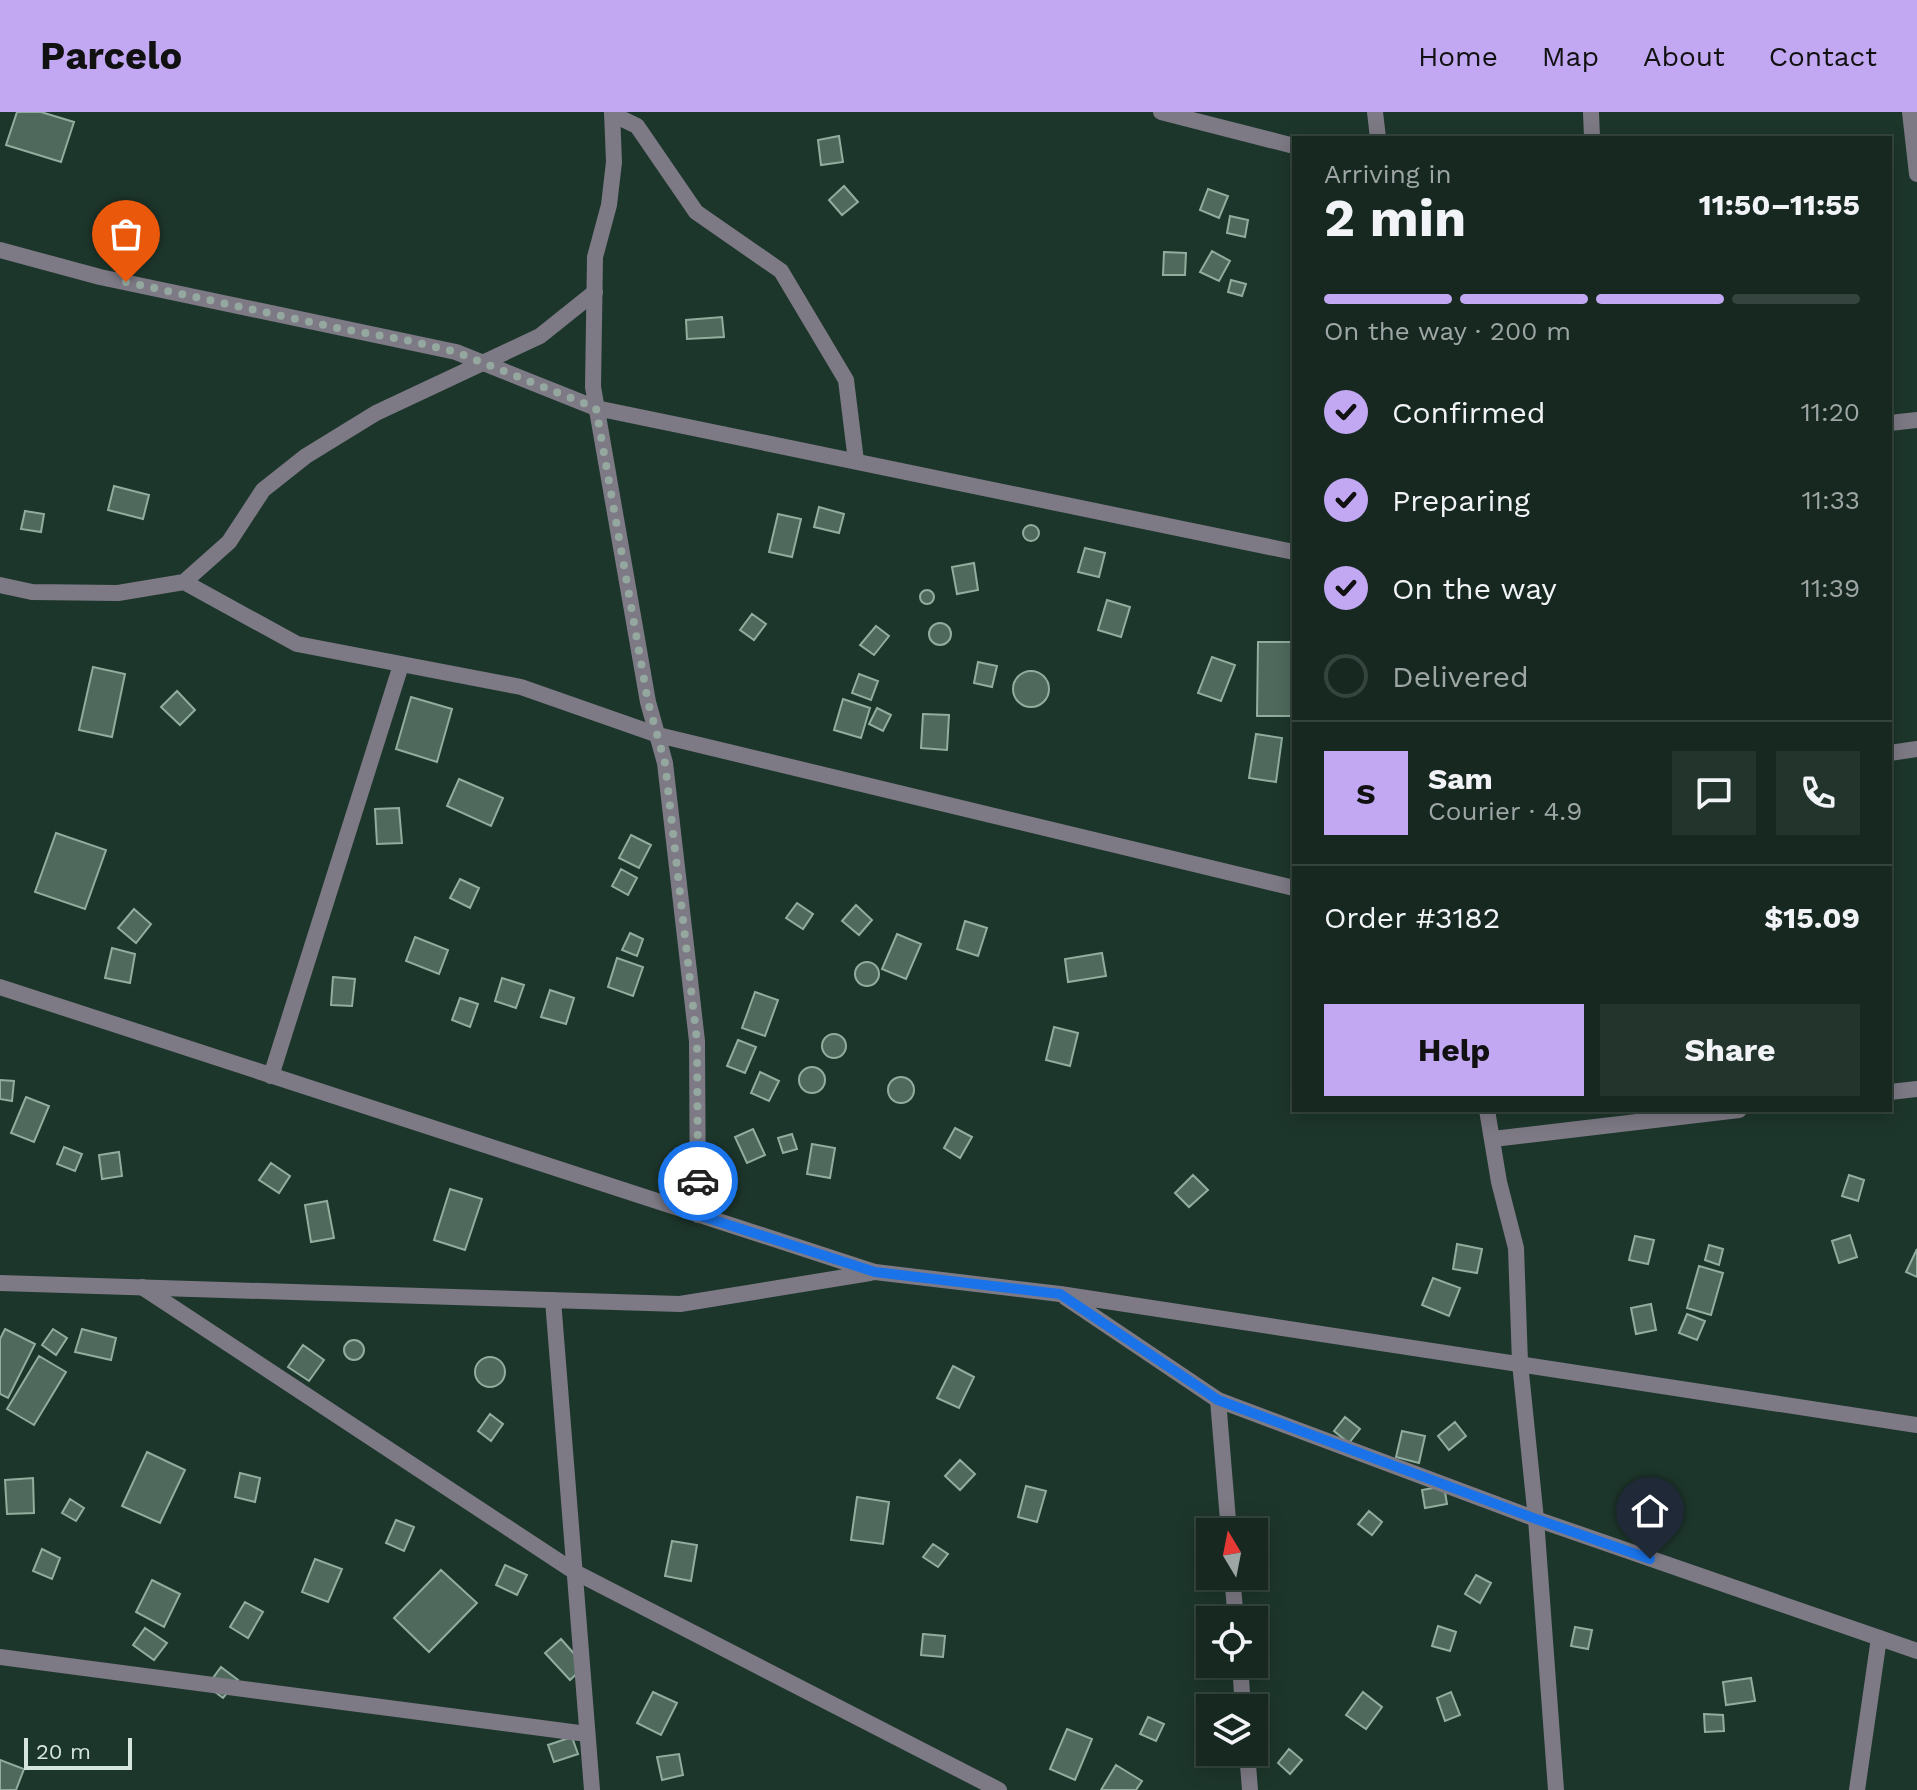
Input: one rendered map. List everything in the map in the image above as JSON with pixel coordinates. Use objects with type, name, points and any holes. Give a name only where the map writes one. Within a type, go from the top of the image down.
[{"type":"street","points":[[1161,112],[1292,145]]},
{"type":"street","points":[[1375,112],[1378,136]]},
{"type":"street","points":[[1591,112],[1592,136]]},
{"type":"street","points":[[1910,112],[1917,174]]},
{"type":"street","points":[[698,1215],[698,1076],[693,990],[684,941],[665,763],[648,702],[593,387],[595,257],[609,205],[614,162],[612,113],[637,126],[696,212],[781,271],[846,380],[856,461]]},
{"type":"street","points":[[0,250],[206,300],[456,352],[596,408],[1292,552]]},
{"type":"street","points":[[0,585],[32,592],[118,593],[184,582],[229,542],[263,490],[306,456],[376,413],[540,336],[595,292]]},
{"type":"street","points":[[1892,423],[1917,420]]},
{"type":"street","points":[[184,582],[297,644],[521,687],[658,735],[1292,888]]},
{"type":"street","points":[[271,1076],[401,665]]},
{"type":"street","points":[[1892,753],[1917,749]]},
{"type":"street","points":[[0,987],[875,1272],[1060,1294],[1917,1425]]},
{"type":"street","points":[[1892,1092],[1917,1089]]},
{"type":"street","points":[[1487,1112],[1499,1182],[1516,1248],[1520,1363],[1536,1519],[1556,1790]]},
{"type":"street","points":[[1493,1139],[1705,1112]]},
{"type":"street","points":[[0,1283],[680,1304],[875,1272]]},
{"type":"street","points":[[142,1287],[575,1572],[999,1790]]},
{"type":"street","points":[[1060,1294],[1218,1400],[1536,1519],[1917,1651]]},
{"type":"street","points":[[553,1300],[592,1790]]},
{"type":"street","points":[[1218,1400],[1228,1518]]},
{"type":"street","points":[[1857,1790],[1879,1638]]},
{"type":"street","points":[[0,1657],[587,1734]]},
{"type":"street","points":[[1248,1766],[1250,1790]]},
{"type":"building","points":[[17,112],[41,112],[74,122],[61,162],[6,145]]},
{"type":"building","points":[[839,136],[843,162],[821,165],[818,140]]},
{"type":"building","points":[[844,186],[858,202],[842,215],[829,200]]},
{"type":"building","points":[[1208,189],[1228,196],[1219,218],[1200,210]]},
{"type":"building","points":[[1230,216],[1248,220],[1245,237],[1227,233]]},
{"type":"building","points":[[1212,251],[1230,261],[1219,281],[1200,272]]},
{"type":"building","points":[[1164,252],[1186,253],[1185,275],[1163,275]]},
{"type":"building","points":[[1231,280],[1246,284],[1242,296],[1228,292]]},
{"type":"building","points":[[722,317],[724,337],[687,339],[686,320]]},
{"type":"building","points":[[114,486],[149,495],[143,519],[108,510]]},
{"type":"building","points":[[819,507],[844,514],[839,533],[814,527]]},
{"type":"building","points":[[25,511],[44,514],[41,532],[21,529]]},
{"type":"building","points":[[778,514],[801,519],[792,557],[769,552]]},
{"type":"building","points":[[1031,525],[1039,533],[1031,541],[1023,533]]},
{"type":"building","points":[[1085,548],[1105,553],[1099,577],[1078,572]]},
{"type":"building","points":[[974,563],[978,590],[957,594],[952,567]]},
{"type":"building","points":[[927,590],[934,597],[927,604],[920,597]]},
{"type":"building","points":[[1107,600],[1130,607],[1121,637],[1098,630]]},
{"type":"building","points":[[752,614],[766,624],[754,640],[740,630]]},
{"type":"building","points":[[940,623],[948,626],[951,634],[948,642],[940,645],[932,642],[929,634],[932,626]]},
{"type":"building","points":[[876,626],[889,636],[874,655],[860,645]]},
{"type":"building","points":[[1258,642],[1292,642],[1292,716],[1257,716]]},
{"type":"building","points":[[1212,657],[1235,665],[1221,701],[1198,693]]},
{"type":"building","points":[[978,662],[997,666],[992,687],[974,683]]},
{"type":"building","points":[[93,667],[125,674],[112,737],[79,730]]},
{"type":"building","points":[[1031,671],[1043,677],[1049,689],[1043,701],[1031,707],[1019,701],[1013,689],[1019,677]]},
{"type":"building","points":[[859,674],[878,681],[871,700],[852,693]]},
{"type":"building","points":[[177,691],[195,710],[180,725],[161,707]]},
{"type":"building","points":[[411,697],[452,709],[437,762],[396,749]]},
{"type":"building","points":[[843,699],[870,708],[861,738],[834,730]]},
{"type":"building","points":[[877,708],[891,715],[883,731],[869,724]]},
{"type":"building","points":[[923,714],[949,715],[947,750],[921,748]]},
{"type":"building","points":[[1256,734],[1282,738],[1276,782],[1249,778]]},
{"type":"building","points":[[459,779],[503,798],[491,826],[447,806]]},
{"type":"building","points":[[399,808],[402,843],[377,844],[375,809]]},
{"type":"building","points":[[56,833],[106,850],[85,909],[35,892]]},
{"type":"building","points":[[631,835],[651,845],[639,868],[619,858]]},
{"type":"building","points":[[621,869],[637,878],[628,895],[612,886]]},
{"type":"building","points":[[460,879],[479,888],[470,908],[450,898]]},
{"type":"building","points":[[797,903],[813,914],[803,929],[786,918]]},
{"type":"building","points":[[856,905],[872,920],[859,935],[842,921]]},
{"type":"building","points":[[134,909],[151,924],[136,943],[118,928]]},
{"type":"building","points":[[965,921],[987,928],[978,956],[957,949]]},
{"type":"building","points":[[630,933],[643,939],[637,956],[622,950]]},
{"type":"building","points":[[897,934],[921,944],[906,979],[882,969]]},
{"type":"building","points":[[415,937],[448,950],[439,974],[406,961]]},
{"type":"building","points":[[112,948],[135,954],[130,983],[105,978]]},
{"type":"building","points":[[1102,953],[1106,976],[1068,982],[1065,959]]},
{"type":"building","points":[[617,958],[643,967],[633,996],[608,987]]},
{"type":"building","points":[[867,962],[876,965],[879,974],[876,983],[867,986],[858,983],[855,974],[858,965]]},
{"type":"building","points":[[333,977],[355,979],[352,1006],[331,1005]]},
{"type":"building","points":[[502,978],[524,985],[516,1008],[495,1001]]},
{"type":"building","points":[[550,990],[574,998],[566,1024],[541,1017]]},
{"type":"building","points":[[755,992],[778,1000],[765,1036],[742,1028]]},
{"type":"building","points":[[460,998],[478,1004],[470,1027],[452,1020]]},
{"type":"building","points":[[1054,1027],[1078,1033],[1070,1066],[1046,1060]]},
{"type":"building","points":[[834,1034],[842,1038],[846,1046],[842,1054],[834,1058],[826,1054],[822,1046],[826,1038]]},
{"type":"building","points":[[738,1040],[756,1047],[745,1073],[727,1066]]},
{"type":"building","points":[[812,1067],[821,1071],[825,1080],[821,1089],[812,1093],[803,1089],[799,1080],[803,1071]]},
{"type":"building","points":[[760,1072],[779,1081],[769,1101],[751,1093]]},
{"type":"building","points":[[901,1077],[910,1081],[914,1090],[910,1099],[901,1103],[892,1099],[888,1090],[892,1081]]},
{"type":"building","points":[[0,1080],[14,1081],[12,1101],[0,1099]]},
{"type":"building","points":[[26,1097],[49,1106],[34,1142],[11,1133]]},
{"type":"building","points":[[955,1128],[972,1137],[960,1158],[944,1148]]},
{"type":"building","points":[[753,1129],[765,1155],[747,1163],[735,1137]]},
{"type":"building","points":[[792,1134],[797,1149],[783,1153],[778,1138]]},
{"type":"building","points":[[812,1144],[835,1148],[830,1178],[807,1174]]},
{"type":"building","points":[[64,1147],[82,1154],[75,1171],[57,1164]]},
{"type":"building","points":[[119,1152],[122,1176],[102,1179],[99,1155]]},
{"type":"building","points":[[271,1163],[290,1176],[279,1193],[259,1180]]},
{"type":"building","points":[[1193,1175],[1208,1190],[1189,1207],[1175,1193]]},
{"type":"building","points":[[1849,1175],[1864,1180],[1858,1201],[1842,1196]]},
{"type":"building","points":[[450,1189],[482,1199],[465,1250],[434,1240]]},
{"type":"building","points":[[327,1201],[334,1238],[311,1242],[305,1205]]},
{"type":"building","points":[[1850,1235],[1857,1257],[1839,1263],[1832,1241]]},
{"type":"building","points":[[1635,1236],[1654,1240],[1648,1264],[1629,1260]]},
{"type":"building","points":[[1457,1244],[1482,1249],[1477,1273],[1453,1269]]},
{"type":"building","points":[[1709,1245],[1723,1249],[1719,1265],[1705,1260]]},
{"type":"building","points":[[1917,1249],[1917,1277],[1906,1272]]},
{"type":"building","points":[[1699,1266],[1723,1273],[1711,1315],[1687,1308]]},
{"type":"building","points":[[1433,1278],[1460,1288],[1449,1316],[1422,1305]]},
{"type":"building","points":[[1651,1304],[1656,1330],[1636,1334],[1631,1308]]},
{"type":"building","points":[[1687,1314],[1705,1321],[1697,1340],[1679,1333]]},
{"type":"building","points":[[5,1329],[35,1344],[8,1398],[0,1394],[0,1339]]},
{"type":"building","points":[[53,1329],[67,1338],[56,1355],[42,1345]]},
{"type":"building","points":[[82,1329],[116,1338],[111,1360],[75,1352]]},
{"type":"building","points":[[354,1340],[361,1343],[364,1350],[361,1357],[354,1360],[347,1357],[344,1350],[347,1343]]},
{"type":"building","points":[[303,1345],[324,1360],[309,1381],[288,1367]]},
{"type":"building","points":[[39,1356],[66,1372],[34,1425],[7,1409]]},
{"type":"building","points":[[490,1357],[501,1361],[505,1372],[501,1383],[490,1387],[479,1383],[475,1372],[479,1361]]},
{"type":"building","points":[[953,1366],[974,1377],[959,1408],[937,1398]]},
{"type":"building","points":[[490,1414],[503,1424],[491,1441],[478,1431]]},
{"type":"building","points":[[1345,1417],[1360,1429],[1349,1443],[1334,1431]]},
{"type":"building","points":[[1455,1422],[1466,1436],[1449,1450],[1438,1436]]},
{"type":"building","points":[[1402,1431],[1425,1436],[1419,1463],[1396,1457]]},
{"type":"building","points":[[147,1452],[185,1470],[160,1523],[122,1506]]},
{"type":"building","points":[[960,1460],[975,1474],[960,1490],[945,1476]]},
{"type":"building","points":[[240,1473],[260,1478],[255,1502],[235,1497]]},
{"type":"building","points":[[33,1478],[34,1513],[7,1514],[5,1480]]},
{"type":"building","points":[[1026,1486],[1046,1491],[1037,1522],[1018,1517]]},
{"type":"building","points":[[1444,1486],[1447,1504],[1425,1508],[1422,1490]]},
{"type":"building","points":[[857,1497],[889,1502],[883,1544],[851,1540]]},
{"type":"building","points":[[70,1499],[84,1508],[76,1521],[62,1513]]},
{"type":"building","points":[[1369,1511],[1382,1522],[1372,1535],[1358,1524]]},
{"type":"building","points":[[396,1520],[414,1527],[404,1551],[386,1543]]},
{"type":"building","points":[[672,1541],[697,1545],[691,1581],[665,1576]]},
{"type":"building","points":[[933,1544],[948,1554],[938,1567],[923,1557]]},
{"type":"building","points":[[42,1549],[60,1558],[52,1579],[33,1571]]},
{"type":"building","points":[[315,1559],[342,1569],[328,1602],[302,1592]]},
{"type":"building","points":[[505,1565],[527,1575],[517,1595],[496,1585]]},
{"type":"building","points":[[441,1570],[477,1603],[429,1652],[394,1618]]},
{"type":"building","points":[[1476,1575],[1491,1583],[1480,1603],[1465,1594]]},
{"type":"building","points":[[152,1580],[180,1594],[164,1627],[136,1612]]},
{"type":"building","points":[[245,1602],[263,1612],[248,1638],[230,1627]]},
{"type":"building","points":[[1438,1626],[1456,1632],[1450,1651],[1432,1646]]},
{"type":"building","points":[[1575,1627],[1592,1630],[1588,1649],[1571,1646]]},
{"type":"building","points":[[145,1628],[167,1643],[154,1660],[133,1645]]},
{"type":"building","points":[[923,1634],[945,1636],[943,1657],[921,1655]]},
{"type":"building","points":[[561,1639],[585,1666],[570,1680],[545,1653]]},
{"type":"building","points":[[221,1667],[238,1680],[223,1698],[207,1686]]},
{"type":"building","points":[[1751,1678],[1755,1701],[1726,1705],[1723,1682]]},
{"type":"building","points":[[653,1692],[677,1703],[661,1735],[637,1723]]},
{"type":"building","points":[[1363,1692],[1382,1707],[1366,1729],[1346,1715]]},
{"type":"building","points":[[1451,1692],[1460,1715],[1445,1721],[1437,1698]]},
{"type":"building","points":[[1704,1714],[1723,1715],[1724,1731],[1705,1732]]},
{"type":"building","points":[[1148,1717],[1164,1724],[1156,1741],[1140,1734]]},
{"type":"building","points":[[1067,1729],[1092,1739],[1075,1780],[1050,1769]]},
{"type":"building","points":[[572,1737],[578,1754],[554,1762],[548,1745]]},
{"type":"building","points":[[1289,1749],[1302,1760],[1290,1774],[1278,1763]]},
{"type":"building","points":[[679,1754],[683,1775],[662,1780],[657,1757]]},
{"type":"building","points":[[0,1760],[24,1769],[16,1790],[0,1790]]},
{"type":"building","points":[[1116,1765],[1142,1781],[1136,1790],[1101,1790]]},
{"type":"way so far","points":[[126,282],[456,352],[596,408],[648,702],[665,763],[684,941],[693,990],[698,1076],[698,1181]]},
{"type":"route","points":[[698,1181],[698,1215],[875,1272],[1060,1294],[1218,1400],[1650,1559]]}]
